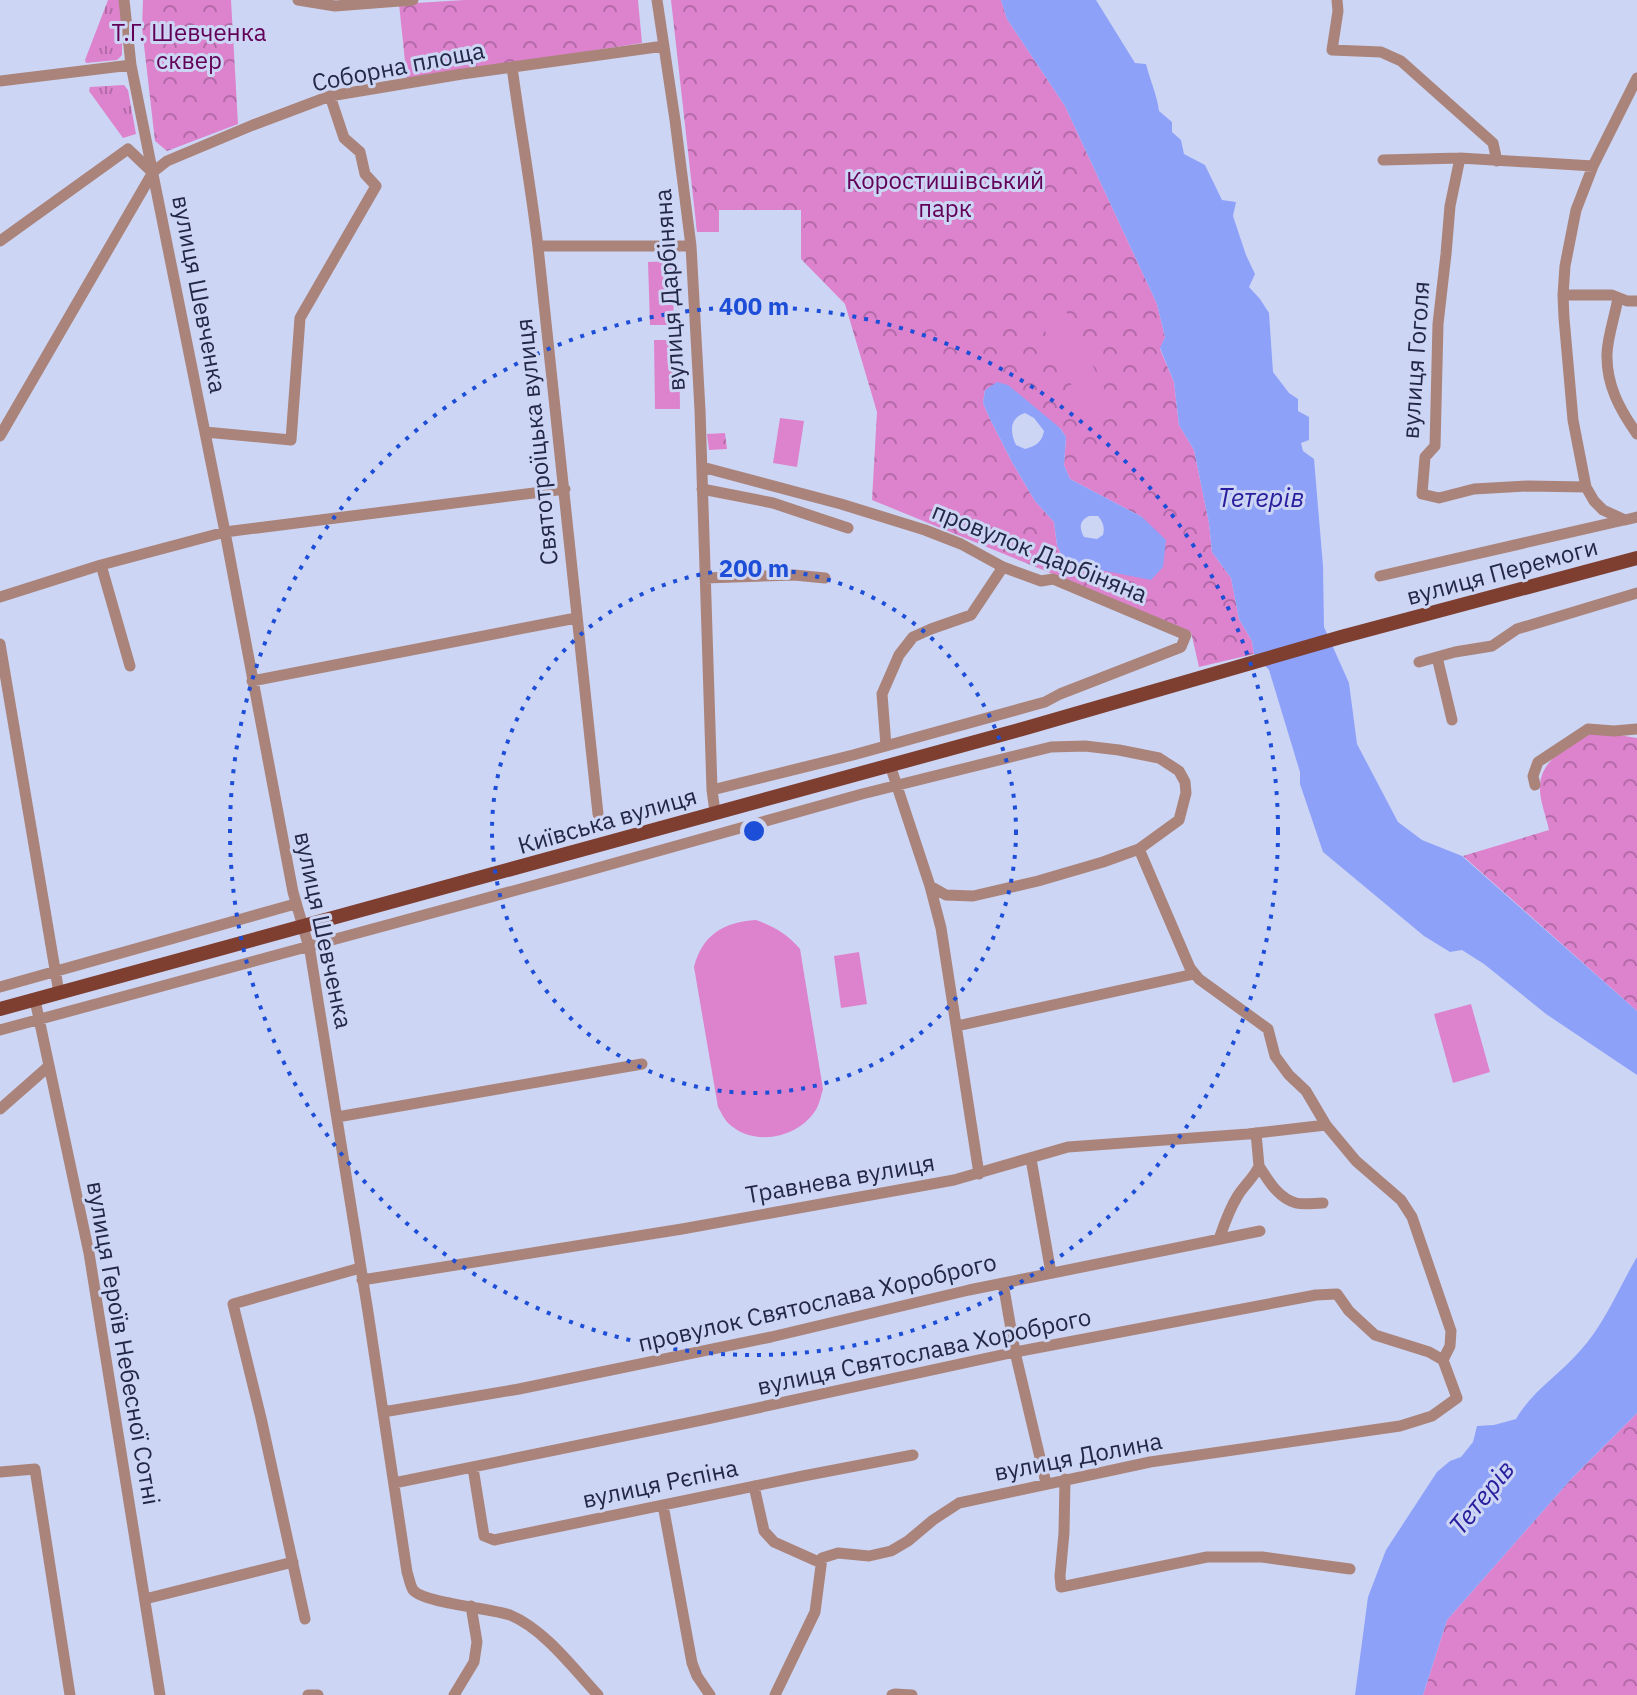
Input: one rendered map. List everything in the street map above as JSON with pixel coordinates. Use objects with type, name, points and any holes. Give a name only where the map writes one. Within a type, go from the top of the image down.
[{"type":"main road","name":"вулиця Перемоги","points":[[1226,670],[1637,558]]},
{"type":"main road","name":"Київська вулиця","points":[[0,1009],[1026,728],[1226,670]]},
{"type":"street","name":"вулиця Шевченка","points":[[124,0],[131,65],[225,532],[295,904],[308,947],[411,1587],[416,1593],[512,1616],[554,1647],[598,1695]]},
{"type":"street","points":[[298,0],[333,3],[413,0]]},
{"type":"street","name":"вулиця Дарбіняна","points":[[657,0],[691,246],[715,812]]},
{"type":"street","points":[[1337,0],[1332,50],[1381,52],[1401,61],[1493,143],[1497,161]]},
{"type":"street","name":"Соборна площа","points":[[153,172],[167,161],[330,96],[664,46]]},
{"type":"street","points":[[0,81],[131,65]]},
{"type":"street","name":"Святотроїцька вулиця","points":[[512,67],[538,246],[598,814]]},
{"type":"street","points":[[1631,518],[1603,510],[1586,487],[1573,420],[1563,295],[1565,266],[1576,210],[1593,166],[1637,78]]},
{"type":"street","points":[[205,432],[291,440],[300,318],[376,186],[365,174],[360,152],[344,138],[330,96]]},
{"type":"street","points":[[0,241],[128,149],[153,172],[0,436]]},
{"type":"street","points":[[1383,160],[1460,158],[1593,166]]},
{"type":"street","name":"вулиця Гоголя","points":[[1460,158],[1450,206],[1438,324],[1435,446],[1425,457],[1422,494],[1439,498],[1474,489],[1586,487]]},
{"type":"street","points":[[538,246],[691,246]]},
{"type":"street","points":[[1563,295],[1612,295],[1637,301]]},
{"type":"street","points":[[1618,298],[1607,354],[1611,384],[1619,408],[1637,434]]},
{"type":"street","name":"провулок Дарбіняна","points":[[702,467],[925,530],[961,544],[1003,567],[1041,581],[1053,579],[1186,635],[1181,647],[1045,702],[886,746]]},
{"type":"street","points":[[0,597],[101,565],[225,532],[565,489]]},
{"type":"street","points":[[702,489],[773,503],[848,528]]},
{"type":"street","name":"вулиця Перемоги","points":[[1380,576],[1631,518]]},
{"type":"street","points":[[101,565],[130,666]]},
{"type":"street","points":[[886,746],[882,694],[899,655],[913,637],[971,615],[1003,567]]},
{"type":"street","points":[[705,578],[794,575],[825,578]]},
{"type":"street","points":[[1419,662],[1492,646],[1517,629],[1637,593]]},
{"type":"street","points":[[252,681],[576,618]]},
{"type":"street","points":[[0,644],[59,993]]},
{"type":"street","points":[[1437,657],[1452,720]]},
{"type":"street","points":[[1535,785],[1533,776],[1538,762],[1588,729],[1637,729]]},
{"type":"street","name":"Київська вулиця","points":[[712,790],[886,746]]},
{"type":"street","name":"Київська вулиця","points":[[0,1030],[862,794],[1051,747],[1085,746],[1119,750],[1159,758],[1179,771],[1186,793],[1179,820],[1139,849]]},
{"type":"street","points":[[890,765],[941,928],[979,1174]]},
{"type":"street","points":[[930,886],[946,895],[973,896],[1064,873],[1139,849],[1194,974],[1268,1029],[1275,1056],[1306,1091],[1326,1125],[1356,1161],[1401,1200],[1412,1217],[1451,1331],[1450,1346],[1443,1360]]},
{"type":"street","points":[[0,987],[295,904]]},
{"type":"street","points":[[957,1026],[1194,974]]},
{"type":"street","name":"вулиця Героїв Небесної Сотні","points":[[35,1000],[89,1253],[160,1695]]},
{"type":"street","points":[[337,1117],[642,1064]]},
{"type":"street","points":[[0,1109],[49,1066]]},
{"type":"street","name":"Травнева вулиця","points":[[293,1562],[233,1304],[361,1274],[682,1229],[954,1180],[1068,1147],[1326,1125]]},
{"type":"street","points":[[1256,1133],[1259,1166],[1272,1187],[1296,1203],[1323,1203]]},
{"type":"street","points":[[1031,1159],[1051,1273]]},
{"type":"street","points":[[1219,1239],[1235,1200],[1259,1166]]},
{"type":"street","name":"провулок Святослава Хороброго","points":[[383,1412],[534,1386],[771,1337],[1003,1283],[1260,1231]]},
{"type":"street","points":[[1003,1283],[1015,1352],[1046,1483]]},
{"type":"street","name":"вулиця Святослава Хороброго","points":[[394,1483],[1015,1352],[1316,1295],[1337,1294],[1349,1311],[1375,1335],[1429,1352],[1443,1360]]},
{"type":"street","name":"вулиця Долина","points":[[821,1563],[822,1558],[838,1553],[869,1556],[891,1551],[959,1503],[1150,1462],[1400,1426],[1432,1416],[1457,1398],[1443,1360]]},
{"type":"street","name":"вулиця Рєпіна","points":[[473,1468],[484,1536],[494,1540],[913,1455]]},
{"type":"street","points":[[0,1472],[35,1469],[70,1695]]},
{"type":"street","points":[[1065,1479],[1061,1587],[1207,1557],[1262,1557],[1350,1569]]},
{"type":"street","points":[[754,1486],[764,1531],[774,1542],[821,1563],[815,1612],[775,1695]]},
{"type":"street","points":[[663,1505],[692,1663],[710,1695]]},
{"type":"street","points":[[145,1599],[293,1562],[305,1619]]},
{"type":"street","points":[[454,1695],[474,1662],[477,1642],[471,1606]]},
{"type":"street","points":[[308,1695],[318,1695]]},
{"type":"street","points":[[892,1695],[912,1695]]},
{"type":"green space","points":[[108,0],[122,0],[122,55],[117,60],[86,63],[85,60]]},
{"type":"green space","name":"Т.Г. Шевченка сквер","points":[[143,0],[231,0],[238,124],[167,151],[155,141],[142,28]]},
{"type":"green space","points":[[465,0],[638,0],[642,43],[407,80],[399,4]]},
{"type":"green space","name":"Коростишівський парк","points":[[671,0],[1001,0],[1007,19],[1065,106],[1157,304],[1165,337],[1160,349],[1174,382],[1179,425],[1194,450],[1212,552],[1231,578],[1239,619],[1252,641],[1254,654],[1199,667],[1191,632],[872,500],[877,412],[845,304],[801,259],[801,210],[719,210],[719,232],[697,232]],"holes":[[[985,390],[1060,428],[1066,437],[1064,465],[1070,479],[1142,517],[1101,569],[1065,563],[1057,545],[1054,522],[1035,501],[990,419],[983,403]]]},
{"type":"green space","points":[[124,85],[128,90],[136,134],[123,138],[89,91],[90,87]]},
{"type":"green space","points":[[672,261],[674,325],[650,325],[648,262]]},
{"type":"green space","points":[[1064,307],[1117,415],[1092,427],[1039,319]]},
{"type":"green space","points":[[654,340],[679,340],[680,409],[655,409]]},
{"type":"green space","points":[[780,418],[804,421],[797,467],[773,463]]},
{"type":"green space","points":[[725,433],[727,449],[709,450],[707,434]]},
{"type":"green space","points":[[1591,733],[1637,738],[1637,1011],[1463,856],[1549,830],[1540,786],[1545,768],[1558,754]]},
{"type":"green space","points":[[756,920],[780,932],[800,949],[823,1089],[817,1108],[800,1127],[788,1133],[763,1137],[739,1131],[727,1121],[718,1107],[694,967],[703,946],[716,932],[744,921]]},
{"type":"green space","points":[[859,952],[867,1004],[841,1008],[834,956]]},
{"type":"green space","points":[[1471,1004],[1490,1072],[1453,1083],[1434,1014]]},
{"type":"green space","points":[[1637,1413],[1637,1695],[1423,1695],[1447,1620],[1572,1478]]},
{"type":"water","name":"Тетерів","points":[[1001,0],[1096,0],[1135,63],[1146,64],[1159,111],[1172,122],[1172,132],[1181,140],[1184,154],[1205,165],[1222,200],[1236,202],[1233,216],[1255,274],[1249,287],[1269,313],[1273,372],[1289,393],[1298,399],[1298,411],[1309,417],[1309,440],[1301,443],[1303,451],[1314,459],[1323,566],[1324,627],[1349,683],[1357,744],[1398,822],[1422,840],[1462,856],[1637,1011],[1637,1075],[1546,1014],[1484,964],[1462,950],[1450,952],[1424,936],[1323,852],[1300,784],[1300,772],[1269,670],[1254,654],[1252,641],[1239,619],[1231,578],[1212,552],[1194,450],[1179,425],[1174,382],[1160,348],[1165,337],[1157,304],[1065,106],[1007,19]]},
{"type":"water","points":[[997,382],[1008,385],[1060,428],[1066,437],[1064,465],[1070,479],[1142,517],[1166,540],[1163,567],[1151,580],[1065,563],[1057,545],[1054,522],[1035,501],[990,419],[983,403],[985,390]],"holes":[[[1025,413],[1034,418],[1044,431],[1038,443],[1025,449],[1016,445],[1012,430],[1016,418]],[[1089,516],[1098,516],[1103,525],[1103,535],[1097,539],[1084,537],[1081,531],[1082,522]]]},
{"type":"water","name":"Тетерів","points":[[1637,1257],[1637,1413],[1572,1478],[1447,1620],[1423,1695],[1355,1695],[1368,1597],[1386,1550],[1437,1472],[1450,1461],[1461,1457],[1473,1442],[1477,1426],[1516,1419],[1530,1400],[1579,1352],[1604,1318]]}]
